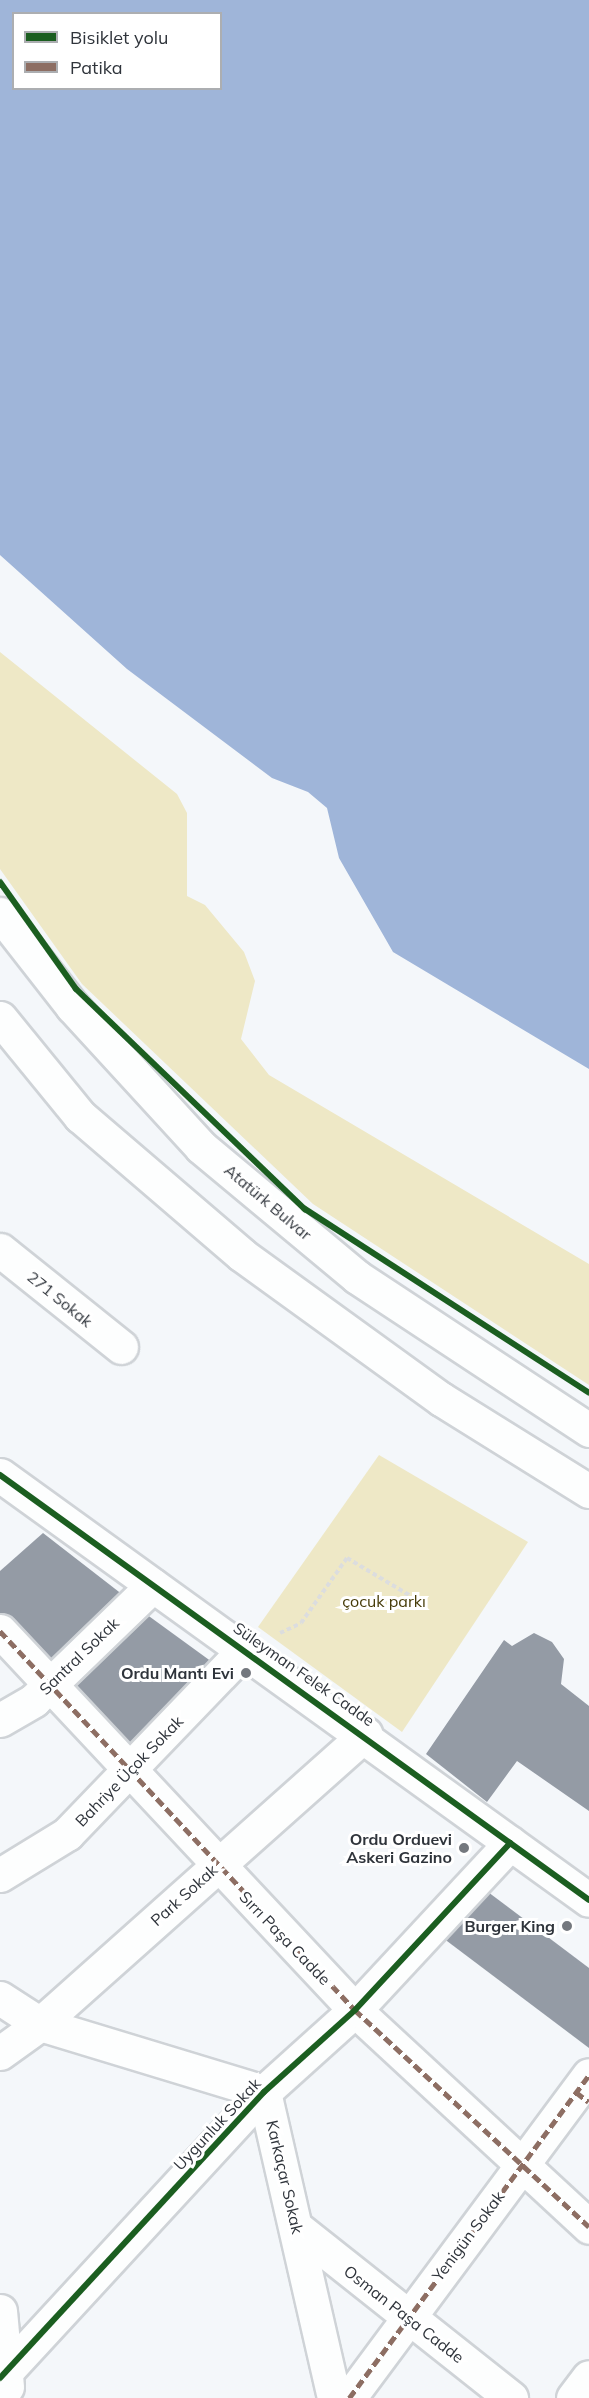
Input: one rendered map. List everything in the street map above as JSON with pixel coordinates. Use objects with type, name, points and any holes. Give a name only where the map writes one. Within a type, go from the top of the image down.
[{"type":"main road","name":"Atatürk Bulvar","points":[[0,914],[79,1014],[201,1147],[357,1276],[589,1430]]},
{"type":"main road","points":[[0,1018],[80,1116],[242,1255],[441,1398],[589,1491]]},
{"type":"main road","name":"271 Sokak","points":[[0,1250],[120,1347]]},
{"type":"main road","name":"Süleyman Felek Cadde","points":[[0,1475],[365,1734],[589,1900]]},
{"type":"main road","name":"Santral Sokak","points":[[0,1720],[48,1687],[153,1585]]},
{"type":"main road","name":"Sırrı Paşa Cadde","points":[[0,1631],[48,1687],[355,2010],[520,2168],[589,2227]]},
{"type":"main road","name":"Bahriye Üçok Sokak","points":[[0,1875],[66,1834],[129,1773],[244,1650]]},
{"type":"main road","name":"Park Sokak","points":[[0,2053],[40,2024],[365,1734]]},
{"type":"main road","name":"Uygunluk Sokak","points":[[5,2383],[264,2092],[355,2010],[510,1843]]},
{"type":"main road","points":[[0,1998],[40,2024],[264,2092]]},
{"type":"main road","name":"Yenigün Sokak","points":[[349,2398],[406,2317],[520,2168],[585,2090]]},
{"type":"main road","name":"Karkaçar Sokak","points":[[264,2092],[298,2229],[334,2398]]},
{"type":"main road","name":"Osman Paşa Cadde","points":[[298,2229],[406,2317],[511,2398]]},
{"type":"main road","points":[[0,2311],[5,2383]]},
{"type":"main road","points":[[573,2398],[589,2377]]},
{"type":"path","points":[[244,1650],[301,1623],[347,1558],[419,1601]]},
{"type":"green space","points":[[0,652],[177,794],[187,813],[187,896],[205,905],[244,952],[255,981],[241,1039],[269,1075],[589,1264],[589,1385],[313,1204],[82,984],[0,869]]},
{"type":"green space","name":"çocuk parkı","points":[[379,1455],[528,1542],[402,1732],[258,1627]]},
{"type":"water","points":[[0,0],[589,0],[589,1069],[393,952],[339,858],[327,808],[308,792],[272,778],[127,669],[0,555]]},
{"type":"building","points":[[43,1533],[123,1595],[49,1671],[0,1616],[0,1571]]},
{"type":"building","points":[[135,1606],[212,1662],[127,1753],[59,1686]]},
{"type":"building","points":[[534,1633],[552,1642],[564,1659],[561,1684],[589,1706],[589,1811],[517,1761],[487,1802],[426,1754],[504,1640],[512,1646]]},
{"type":"building","points":[[480,1886],[589,1968],[589,2048],[439,1935]]},
{"type":"marked path","points":[[0,1631],[355,2010],[589,2227]]},
{"type":"marked path","points":[[349,2398],[589,2075]]},
{"type":"marked path","points":[[576,2092],[589,2102]]},
{"type":"cycle path","points":[[0,882],[76,989],[305,1209],[589,1393]]},
{"type":"cycle path","points":[[0,1475],[589,1900]]},
{"type":"cycle path","points":[[0,2378],[264,2092],[355,2010],[510,1843]]},
{"type":"place","name":"Ordu Mantı Evi","points":[[246,1673]]},
{"type":"place","name":"Ordu Orduevi Askeri Gazino","points":[[464,1848]]},
{"type":"place","name":"Burger King","points":[[567,1926]]}]
